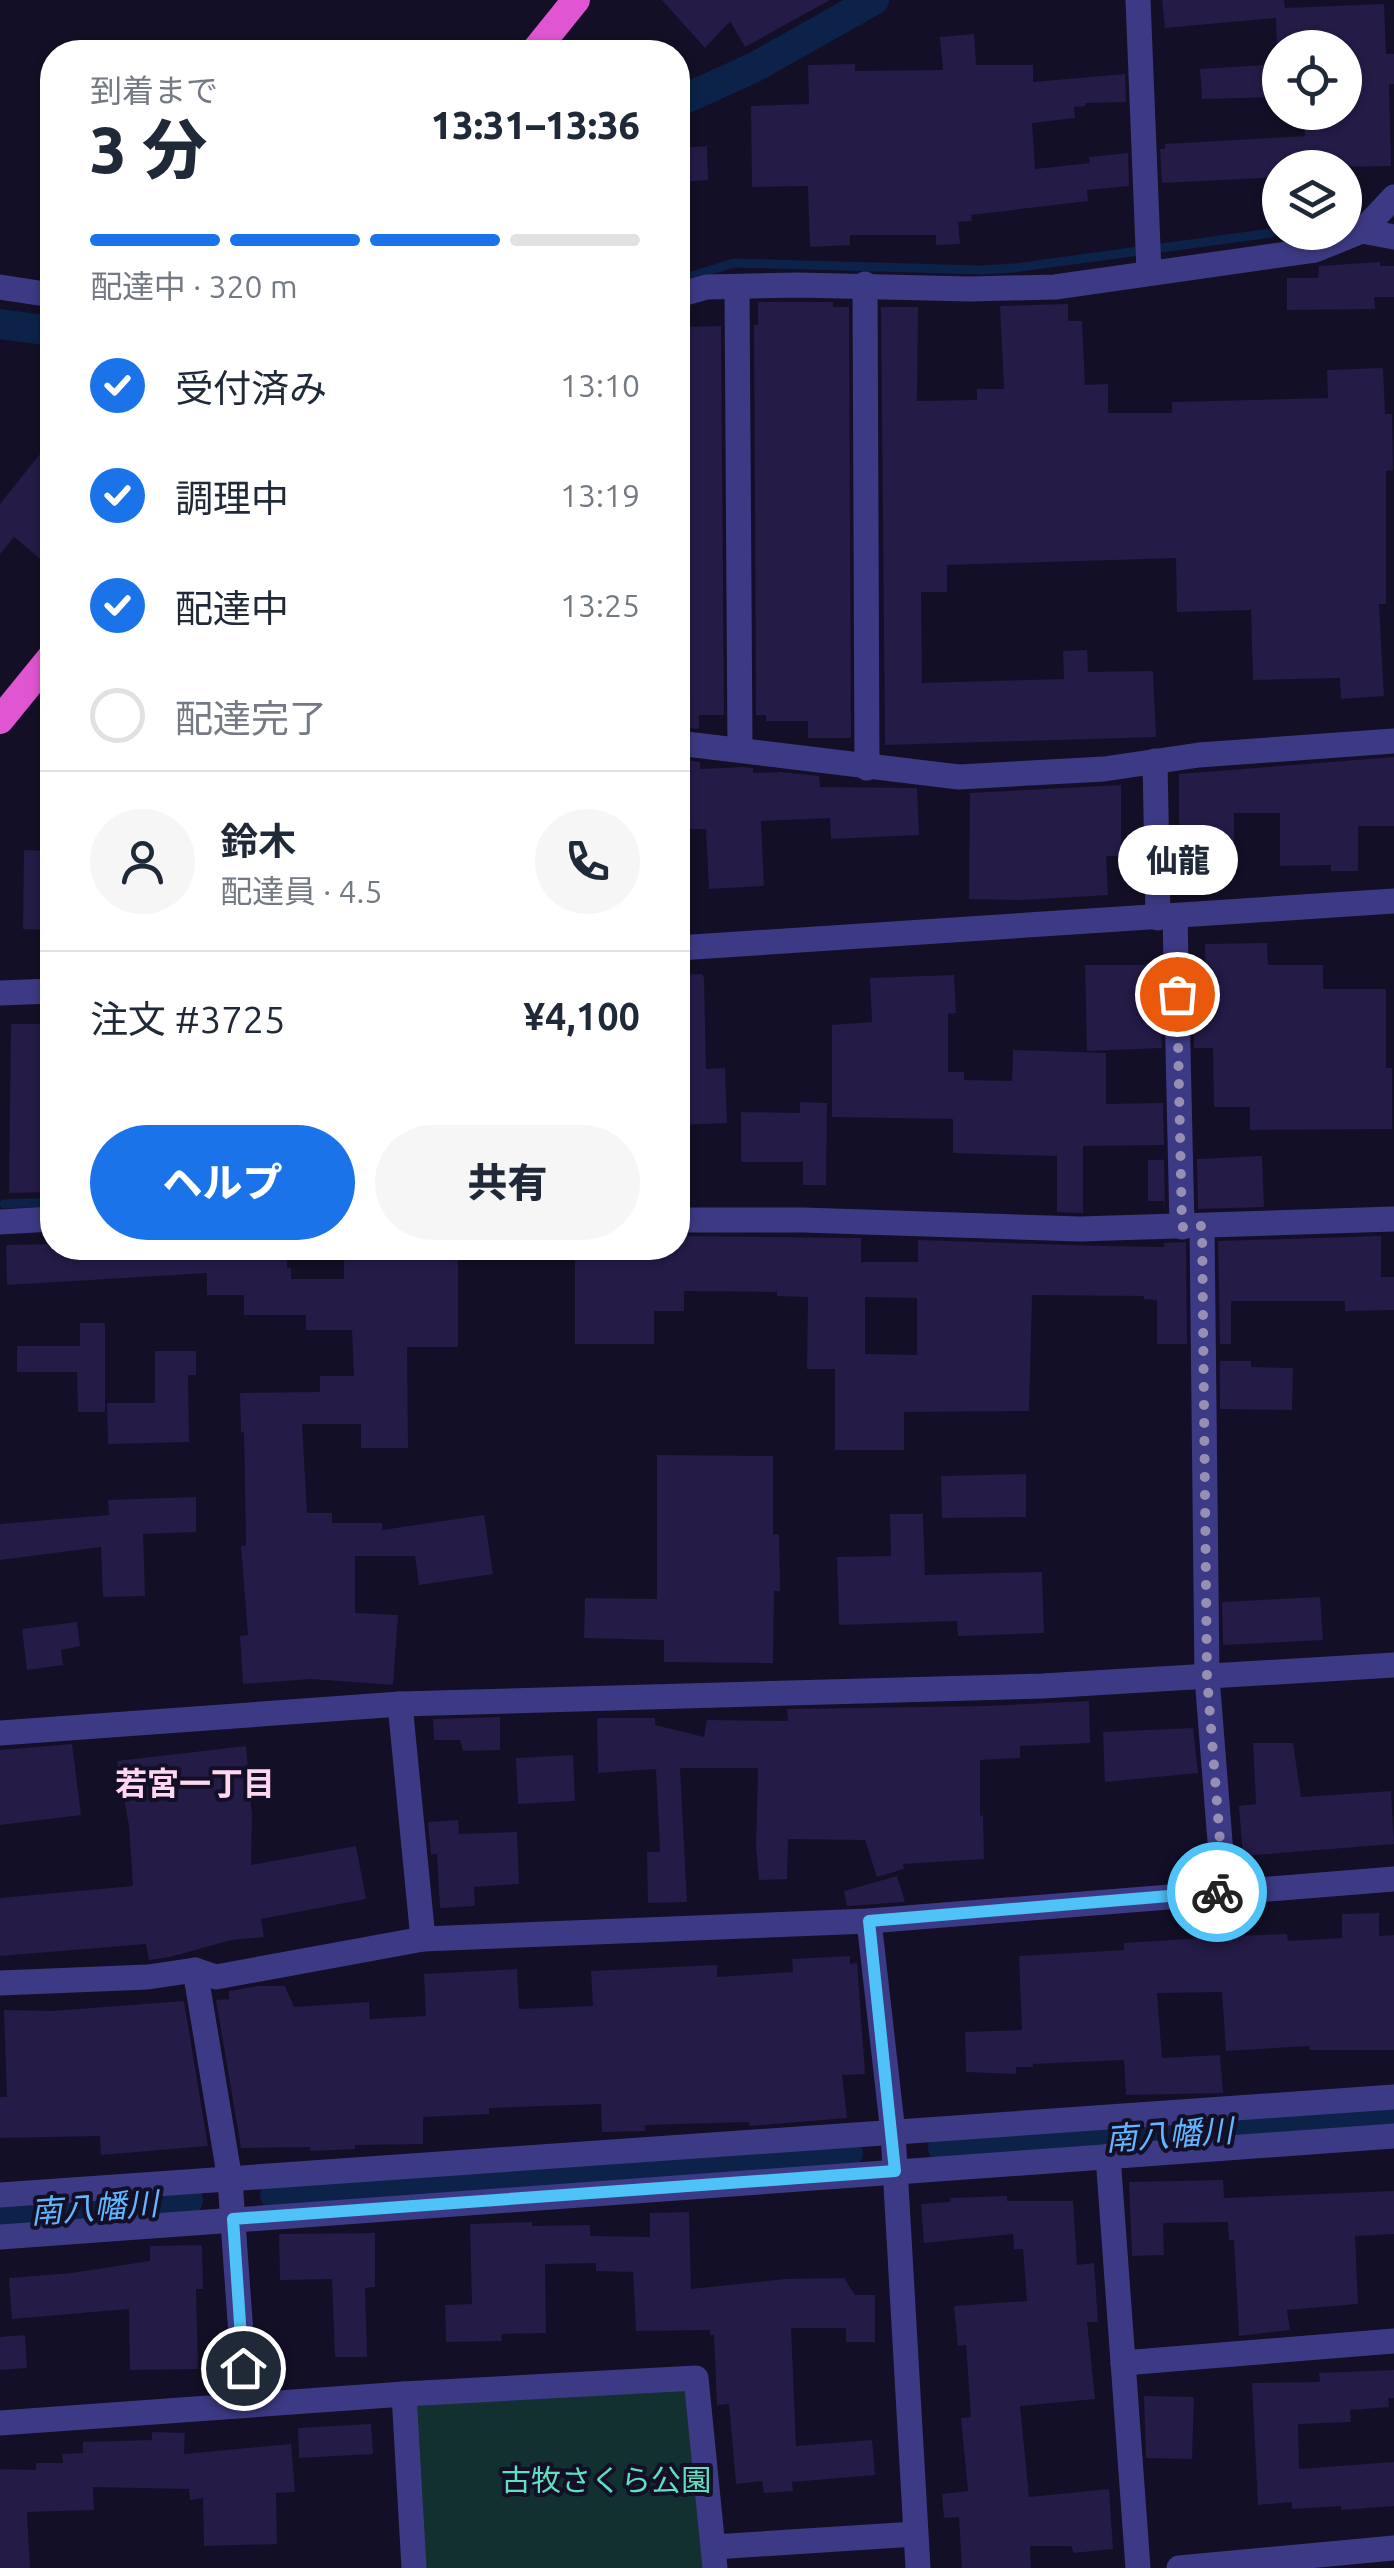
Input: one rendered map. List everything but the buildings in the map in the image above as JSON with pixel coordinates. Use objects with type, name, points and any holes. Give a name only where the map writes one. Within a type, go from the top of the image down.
[{"type":"highway","points":[[544,40],[576,0]]},
{"type":"highway","points":[[0,720],[40,677]]},
{"type":"street","points":[[1138,0],[1148,260]]},
{"type":"street","points":[[1362,230],[1394,197]]},
{"type":"street","points":[[1362,230],[1394,237]]},
{"type":"street","points":[[690,292],[707,287],[864,284],[970,289],[1055,287],[1148,260],[1316,250]]},
{"type":"street","points":[[864,284],[867,768]]},
{"type":"street","points":[[0,287],[40,292]]},
{"type":"street","points":[[737,288],[740,749]]},
{"type":"street","points":[[690,745],[959,777],[1394,741]]},
{"type":"street","points":[[1155,761],[1192,1227],[1207,1677],[1224,1892]]},
{"type":"street","points":[[690,947],[1394,901]]},
{"type":"street","points":[[0,993],[40,991]]},
{"type":"street","points":[[690,1220],[1080,1229],[1394,1219]]},
{"type":"street","points":[[0,1222],[40,1220]]},
{"type":"street","points":[[0,1733],[400,1704],[1024,1687],[1394,1664]]},
{"type":"street","points":[[400,1704],[424,1939]]},
{"type":"street","points":[[0,1984],[148,1977],[195,1970],[216,1978],[424,1939],[869,1921],[1394,1879]]},
{"type":"street","points":[[869,1921],[895,2171],[918,2568]]},
{"type":"street","points":[[195,1970],[230,2180],[246,2405]]},
{"type":"street","points":[[0,2195],[1394,2097]]},
{"type":"street","points":[[0,2237],[1394,2136]]},
{"type":"street","points":[[1108,2156],[1138,2568]]},
{"type":"street","points":[[1123,2363],[1394,2340]]},
{"type":"street","points":[[0,2423],[696,2378],[714,2557],[916,2534]]},
{"type":"street","points":[[404,2394],[414,2568]]},
{"type":"street","points":[[1179,2568],[1394,2548]]},
{"type":"green space","name":"古牧さくら公園","points":[[696,2378],[711,2568],[415,2568],[404,2394]]},
{"type":"waterway","points":[[690,97],[755,67],[874,0]]},
{"type":"waterway","points":[[690,276],[734,263],[1014,268],[1262,234]]},
{"type":"waterway","points":[[0,324],[40,329]]},
{"type":"waterway","points":[[4,1204],[40,1202]]},
{"type":"waterway","name":"南八幡川","points":[[943,2148],[1394,2119]]},
{"type":"waterway","name":"南八幡川","points":[[275,2195],[848,2153]]},
{"type":"waterway","name":"南八幡川","points":[[0,2214],[188,2200]]},
{"type":"way so far","points":[[1177,994],[1182,1227],[1202,1226],[1207,1677],[1224,1892],[1217,1892]]},
{"type":"place","name":"仙龍","points":[[1177,994]]},
{"type":"district","name":"若宮一丁目","points":[[195,1783]]},
{"type":"route","points":[[243,2368],[233,2219],[895,2171],[869,1921],[1217,1892]]}]
